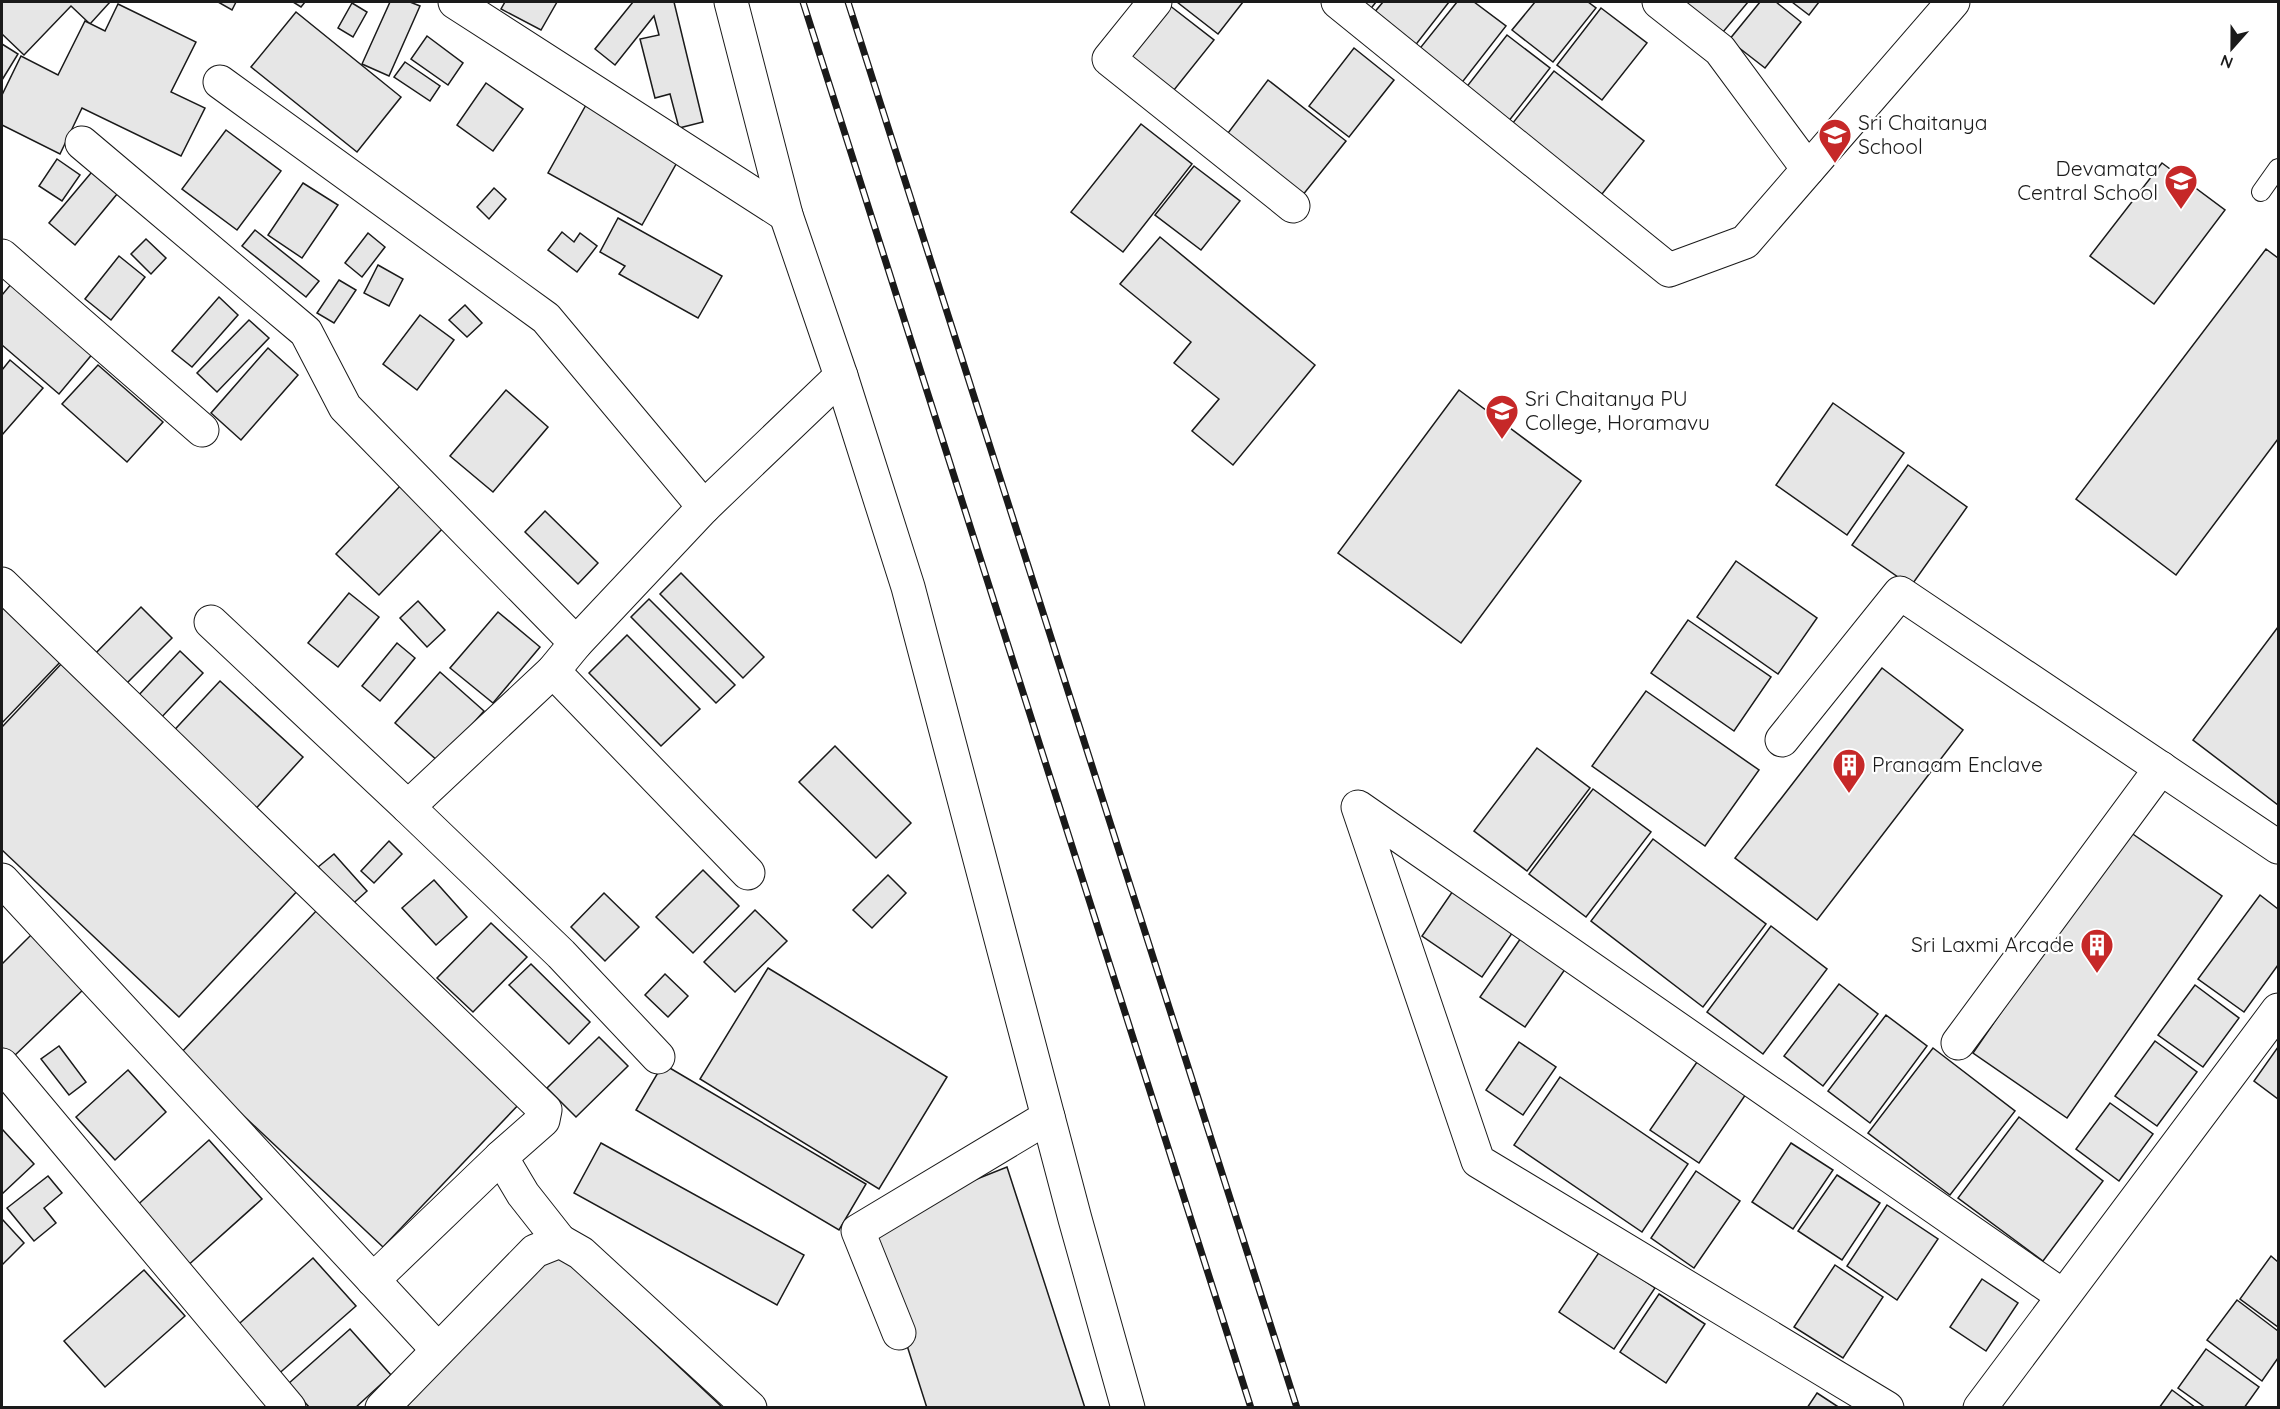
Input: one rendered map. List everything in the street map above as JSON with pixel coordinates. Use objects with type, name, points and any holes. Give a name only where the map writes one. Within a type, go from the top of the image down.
[{"type":"street","points":[[455,2],[786,215]]},
{"type":"street","points":[[731,2],[786,215],[841,376],[908,587],[1048,1117],[1128,1407]]},
{"type":"street","points":[[1155,2],[1109,59],[1293,206]]},
{"type":"street","points":[[1338,2],[1669,270],[1745,242],[1953,2]]},
{"type":"street","points":[[1659,2],[1720,50],[1808,169]]},
{"type":"street","points":[[220,82],[546,318],[704,507]]},
{"type":"street","points":[[82,143],[306,332],[345,408],[576,643]]},
{"type":"street","points":[[2,256],[202,430]]},
{"type":"street","points":[[408,807],[553,670],[704,507],[841,376]]},
{"type":"street","points":[[2,584],[545,1110],[543,1120],[501,1157],[373,1280]]},
{"type":"street","points":[[1782,740],[1900,593],[2278,847]]},
{"type":"street","points":[[211,622],[561,954],[658,1057]]},
{"type":"street","points":[[553,670],[748,873]]},
{"type":"street","points":[[1958,1043],[2161,768]]},
{"type":"street","points":[[1887,1407],[1478,1161],[1358,807],[2063,1296]]},
{"type":"street","points":[[2,880],[438,1350]]},
{"type":"street","points":[[1980,1407],[2278,1010]]},
{"type":"street","points":[[2,1065],[288,1407]]},
{"type":"street","points":[[899,1333],[858,1231],[1048,1117]]},
{"type":"street","points":[[501,1157],[523,1194],[560,1240],[581,1253],[750,1407]]},
{"type":"street","points":[[382,1407],[535,1251],[560,1240]]},
{"type":"lane","points":[[2261,192],[2278,168]]},
{"type":"building","points":[[2,2],[110,2],[90,24],[71,6],[24,55],[2,34]]},
{"type":"building","points":[[218,2],[236,2],[232,10]]},
{"type":"building","points":[[293,2],[305,2],[301,7]]},
{"type":"building","points":[[390,2],[410,2],[420,6],[389,76],[362,64]]},
{"type":"building","points":[[505,2],[557,2],[541,30],[501,9]]},
{"type":"building","points":[[633,2],[674,2],[703,122],[679,128],[670,94],[655,98],[640,39],[659,35],[654,16],[615,65],[595,49]]},
{"type":"building","points":[[1177,2],[1243,2],[1218,34]]},
{"type":"building","points":[[1357,2],[1376,2],[1369,11]]},
{"type":"building","points":[[1383,2],[1449,2],[1414,47],[1373,14]]},
{"type":"building","points":[[1457,2],[1474,2],[1506,26],[1460,85],[1417,52]]},
{"type":"building","points":[[1535,2],[1588,2],[1596,8],[1553,62],[1512,30]]},
{"type":"building","points":[[1686,2],[1748,2],[1718,38],[1681,8]]},
{"type":"building","points":[[1760,2],[1776,2],[1801,22],[1765,68],[1729,40]]},
{"type":"building","points":[[1792,2],[1819,2],[1809,15]]},
{"type":"building","points":[[352,3],[367,12],[353,37],[338,28]]},
{"type":"building","points":[[118,4],[196,42],[171,92],[205,108],[181,156],[82,108],[60,154],[2,125],[2,95],[21,56],[58,75],[85,21],[105,31]]},
{"type":"building","points":[[1169,5],[1214,40],[1170,95],[1125,61]]},
{"type":"building","points":[[1601,8],[1647,43],[1602,100],[1557,65]]},
{"type":"building","points":[[296,12],[401,97],[357,152],[251,67]]},
{"type":"building","points":[[1507,35],[1550,68],[1508,122],[1465,89]]},
{"type":"building","points":[[427,36],[463,63],[448,85],[411,59]]},
{"type":"building","points":[[2,44],[18,54],[2,80]]},
{"type":"building","points":[[1354,48],[1394,80],[1349,137],[1309,106]]},
{"type":"building","points":[[405,62],[440,86],[430,101],[394,77]]},
{"type":"building","points":[[1554,71],[1644,141],[1602,194],[1512,124]]},
{"type":"building","points":[[1268,80],[1346,141],[1302,196],[1225,137]]},
{"type":"building","points":[[486,83],[523,109],[493,151],[457,125]]},
{"type":"building","points":[[586,105],[680,157],[642,225],[548,173]]},
{"type":"building","points":[[1141,124],[1192,164],[1123,252],[1071,212]]},
{"type":"building","points":[[226,130],[281,171],[237,230],[182,189]]},
{"type":"building","points":[[57,159],[80,175],[62,201],[39,186]]},
{"type":"building","points":[[2162,163],[2225,210],[2154,304],[2090,256]]},
{"type":"building","points":[[1194,166],[1240,201],[1201,250],[1155,215]]},
{"type":"building","points":[[96,167],[122,188],[75,245],[49,223]]},
{"type":"building","points":[[303,183],[338,205],[302,258],[268,235]]},
{"type":"building","points":[[494,188],[506,199],[489,219],[477,207]]},
{"type":"building","points":[[618,218],[722,276],[698,318],[619,274],[625,266],[600,252]]},
{"type":"building","points":[[255,230],[319,281],[306,297],[242,246]]},
{"type":"building","points":[[562,232],[574,242],[580,233],[597,246],[577,272],[548,250]]},
{"type":"building","points":[[368,233],[385,247],[362,277],[345,263]]},
{"type":"building","points":[[1160,237],[1315,365],[1233,465],[1192,431],[1219,399],[1174,363],[1191,342],[1120,284]]},
{"type":"building","points":[[146,239],[166,258],[151,274],[131,254]]},
{"type":"building","points":[[2266,249],[2278,258],[2278,439],[2176,575],[2076,499]]},
{"type":"building","points":[[119,256],[145,277],[111,320],[85,299]]},
{"type":"building","points":[[378,265],[403,279],[389,306],[364,293]]},
{"type":"building","points":[[339,280],[356,290],[334,323],[317,313]]},
{"type":"building","points":[[12,283],[94,352],[59,394],[2,345],[2,295]]},
{"type":"building","points":[[219,297],[238,315],[192,367],[172,351]]},
{"type":"building","points":[[465,305],[482,323],[467,337],[449,320]]},
{"type":"building","points":[[420,315],[454,340],[417,390],[383,364]]},
{"type":"building","points":[[249,320],[269,338],[217,392],[197,373]]},
{"type":"building","points":[[268,348],[298,375],[241,440],[211,413]]},
{"type":"building","points":[[10,360],[43,388],[2,435],[2,370]]},
{"type":"building","points":[[98,365],[163,422],[127,462],[62,404]]},
{"type":"building","points":[[506,390],[548,427],[493,492],[450,456]]},
{"type":"building","points":[[1459,390],[1581,481],[1461,643],[1338,553]]},
{"type":"building","points":[[1833,403],[1904,453],[1847,535],[1776,485]]},
{"type":"building","points":[[1908,465],[1967,507],[1911,586],[1852,545]]},
{"type":"building","points":[[402,484],[446,525],[379,595],[336,554]]},
{"type":"building","points":[[545,511],[598,563],[578,584],[525,532]]},
{"type":"building","points":[[1736,561],[1817,618],[1778,674],[1697,617]]},
{"type":"building","points":[[681,573],[764,657],[743,678],[660,594]]},
{"type":"building","points":[[349,593],[379,617],[338,667],[308,643]]},
{"type":"building","points":[[649,599],[735,685],[716,703],[631,617]]},
{"type":"building","points":[[2,600],[64,658],[2,723]]},
{"type":"building","points":[[418,601],[445,630],[427,647],[400,618]]},
{"type":"building","points":[[141,607],[172,638],[121,689],[90,659]]},
{"type":"building","points":[[498,612],[540,647],[493,703],[450,668]]},
{"type":"building","points":[[1688,620],[1771,677],[1734,731],[1651,673]]},
{"type":"building","points":[[2278,627],[2278,805],[2193,740]]},
{"type":"building","points":[[627,635],[700,709],[661,746],[589,673]]},
{"type":"building","points":[[397,643],[415,658],[380,701],[362,686]]},
{"type":"building","points":[[180,651],[203,673],[159,720],[136,698]]},
{"type":"building","points":[[63,662],[301,887],[179,1017],[2,850],[2,727]]},
{"type":"building","name":"Pranaam Enclave","points":[[1882,668],[1963,730],[1817,920],[1735,858]]},
{"type":"building","points":[[440,672],[484,711],[439,762],[395,723]]},
{"type":"building","points":[[220,681],[303,757],[250,815],[166,739]]},
{"type":"building","points":[[1646,691],[1759,770],[1705,846],[1592,766]]},
{"type":"building","points":[[835,746],[911,823],[876,858],[799,782]]},
{"type":"building","points":[[1537,748],[1590,788],[1527,871],[1474,831]]},
{"type":"building","points":[[1593,789],[1651,832],[1586,917],[1529,874]]},
{"type":"building","name":"Sri Laxmi Arcade","points":[[2127,830],[2222,896],[2067,1118],[1973,1053]]},
{"type":"building","points":[[1653,839],[1766,924],[1703,1007],[1591,921]]},
{"type":"building","points":[[389,841],[402,854],[374,883],[361,871]]},
{"type":"building","points":[[334,854],[367,891],[346,910],[312,872]]},
{"type":"building","points":[[703,870],[739,906],[693,953],[656,917]]},
{"type":"building","points":[[888,875],[906,893],[872,928],[853,910]]},
{"type":"building","points":[[434,880],[467,917],[436,945],[402,908]]},
{"type":"building","points":[[1457,885],[1517,926],[1482,977],[1422,936]]},
{"type":"building","points":[[604,893],[639,927],[605,961],[571,927]]},
{"type":"building","points":[[2260,895],[2278,909],[2278,965],[2244,1012],[2198,979]]},
{"type":"building","points":[[318,909],[522,1101],[383,1247],[179,1055]]},
{"type":"building","points":[[755,910],[787,941],[735,992],[704,962]]},
{"type":"building","points":[[491,923],[527,957],[473,1012],[437,978]]},
{"type":"building","points":[[1771,926],[1827,969],[1763,1054],[1707,1012]]},
{"type":"building","points":[[34,932],[87,986],[11,1059],[2,1049],[2,964]]},
{"type":"building","points":[[1523,935],[1568,965],[1525,1027],[1480,997]]},
{"type":"building","points":[[531,964],[590,1022],[569,1044],[509,985]]},
{"type":"building","points":[[768,968],[947,1077],[879,1189],[700,1079]]},
{"type":"building","points":[[665,974],[688,996],[668,1017],[645,995]]},
{"type":"building","points":[[1839,984],[1878,1014],[1823,1086],[1784,1056]]},
{"type":"building","points":[[2195,985],[2239,1018],[2203,1067],[2158,1035]]},
{"type":"building","points":[[1886,1015],[1927,1046],[1870,1123],[1828,1091]]},
{"type":"building","points":[[599,1037],[628,1066],[576,1117],[547,1088]]},
{"type":"building","points":[[2155,1041],[2197,1072],[2157,1126],[2115,1096]]},
{"type":"building","points":[[1519,1042],[1556,1067],[1523,1115],[1486,1090]]},
{"type":"building","points":[[59,1046],[86,1082],[69,1095],[41,1059]]},
{"type":"building","points":[[2278,1047],[2278,1099],[2254,1081]]},
{"type":"building","points":[[1933,1048],[2015,1111],[1950,1195],[1868,1133]]},
{"type":"building","points":[[1697,1062],[1746,1094],[1699,1163],[1650,1130]]},
{"type":"building","points":[[663,1064],[866,1184],[839,1230],[636,1110]]},
{"type":"building","points":[[128,1070],[166,1112],[115,1160],[76,1117]]},
{"type":"building","points":[[1560,1077],[1688,1164],[1642,1232],[1514,1145]]},
{"type":"building","points":[[2110,1103],[2153,1134],[2119,1181],[2076,1149]]},
{"type":"building","points":[[2019,1117],[2103,1181],[2043,1261],[1958,1198]]},
{"type":"building","points":[[2,1129],[34,1164],[2,1194]]},
{"type":"building","points":[[209,1140],[262,1199],[185,1268],[132,1210]]},
{"type":"building","points":[[601,1143],[804,1255],[777,1305],[574,1193]]},
{"type":"building","points":[[1791,1143],[1833,1170],[1793,1229],[1752,1202]]},
{"type":"building","points":[[1007,1167],[1085,1408],[927,1408],[871,1233],[909,1206]]},
{"type":"building","points":[[1696,1171],[1740,1201],[1694,1268],[1651,1238]]},
{"type":"building","points":[[1837,1175],[1880,1203],[1842,1260],[1798,1231]]},
{"type":"building","points":[[48,1176],[62,1193],[44,1208],[56,1223],[34,1241],[7,1208]]},
{"type":"building","points":[[1887,1205],[1938,1239],[1897,1300],[1847,1266]]},
{"type":"building","points":[[2,1219],[24,1243],[2,1265]]},
{"type":"building","points":[[555,1250],[723,1408],[405,1408]]},
{"type":"building","points":[[1600,1251],[1655,1288],[1614,1349],[1559,1312]]},
{"type":"building","points":[[2271,1256],[2278,1262],[2278,1327],[2240,1299]]},
{"type":"building","points":[[313,1258],[356,1306],[275,1377],[232,1330]]},
{"type":"building","points":[[1835,1265],[1883,1297],[1843,1358],[1794,1327]]},
{"type":"building","points":[[144,1270],[185,1316],[105,1387],[64,1341]]},
{"type":"building","points":[[1982,1279],[2018,1303],[1986,1351],[1950,1327]]},
{"type":"building","points":[[1659,1294],[1705,1324],[1666,1383],[1620,1352]]},
{"type":"building","points":[[2237,1300],[2278,1331],[2278,1358],[2262,1381],[2207,1340]]},
{"type":"building","points":[[350,1329],[391,1375],[355,1408],[310,1408],[288,1384]]},
{"type":"building","points":[[2206,1349],[2259,1387],[2244,1408],[2206,1408],[2178,1388]]},
{"type":"building","points":[[2172,1390],[2196,1408],[2159,1408]]},
{"type":"building","points":[[1817,1393],[1840,1408],[1807,1408]]},
{"type":"railway","points":[[803,2],[1251,1408]]},
{"type":"railway","points":[[848,2],[1297,1408]]},
{"type":"place","name":"Sri Chaitanya School","points":[[1835,164]]},
{"type":"place","name":"Devamata Central School","points":[[2181,210]]},
{"type":"place","name":"Sri Chaitanya PU College, Horamavu","points":[[1502,440]]},
{"type":"place","name":"Pranaam Enclave","points":[[1849,794]]},
{"type":"place","name":"Sri Laxmi Arcade","points":[[2097,974]]}]
